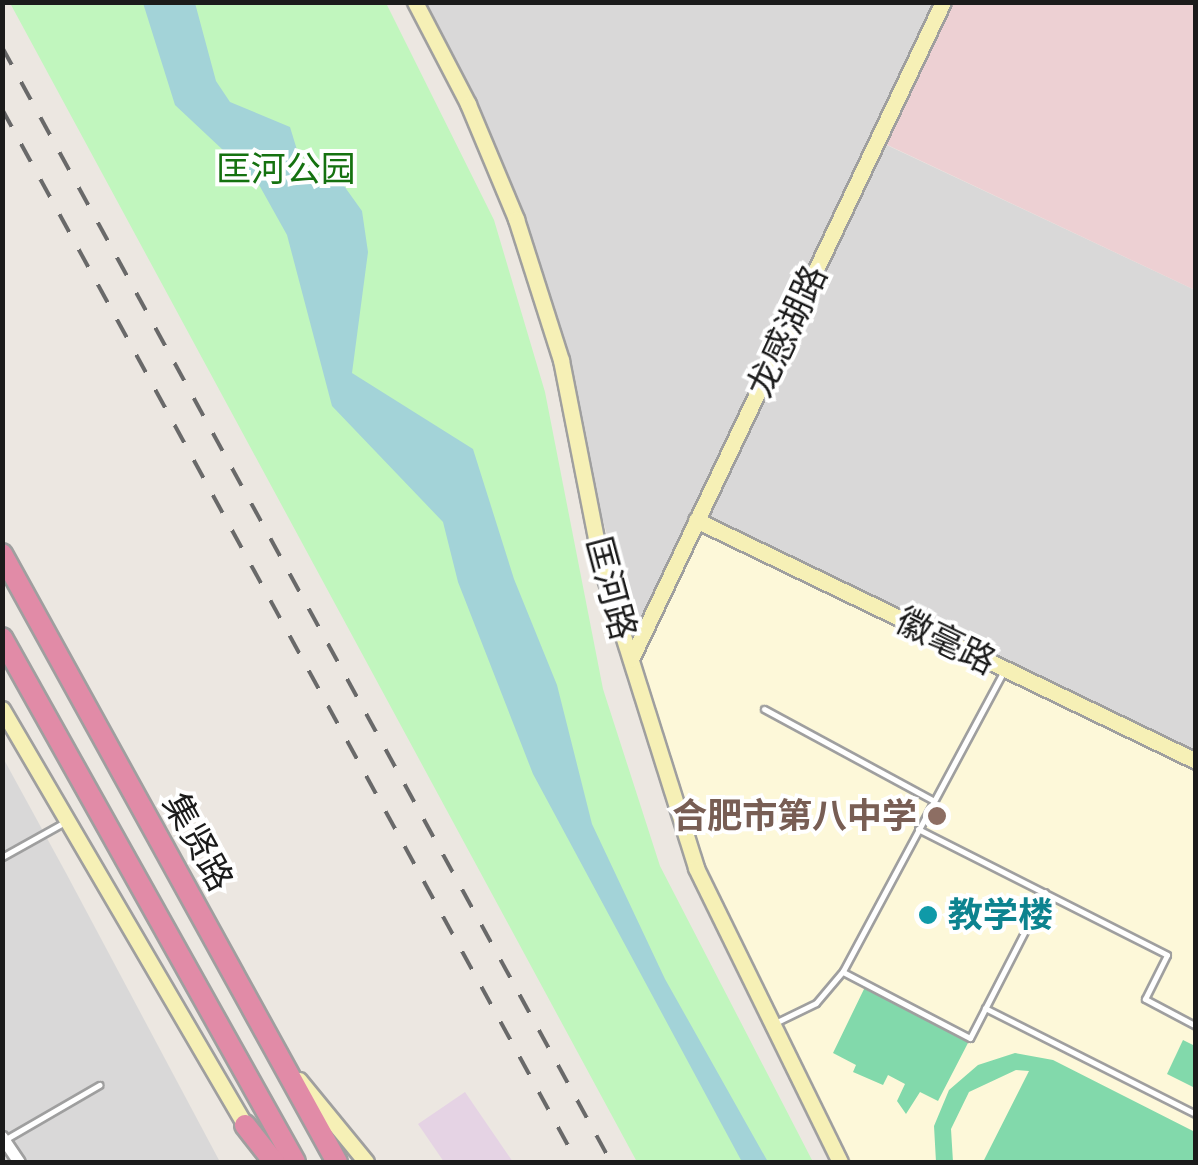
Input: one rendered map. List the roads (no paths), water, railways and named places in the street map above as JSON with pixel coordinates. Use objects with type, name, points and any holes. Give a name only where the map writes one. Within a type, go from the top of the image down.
[{"type":"highway","name":"集贤路","points":[[2,554],[337,1162]]},
{"type":"highway","name":"集贤路","points":[[2,638],[295,1162]]},
{"type":"highway","points":[[245,1124],[271,1162]]},
{"type":"street","name":"匡河路","points":[[415,2],[468,104],[516,219],[561,360],[602,569],[659,764],[696,868],[768,1027],[840,1162]]},
{"type":"street","name":"龙感湖路","points":[[631,659],[943,2]]},
{"type":"street","name":"徽毫路","points":[[696,520],[1196,761]]},
{"type":"street","points":[[2,709],[245,1124]]},
{"type":"street","points":[[276,1052],[366,1162]]},
{"type":"street","points":[[4,1138],[19,1162]]},
{"type":"lane","points":[[768,1027],[816,1003],[843,972],[1004,670]]},
{"type":"lane","points":[[764,709],[934,800]]},
{"type":"lane","points":[[2,857],[66,822]]},
{"type":"lane","points":[[918,829],[1167,955],[1144,999],[1196,1026]]},
{"type":"lane","points":[[843,972],[970,1038],[1044,892]]},
{"type":"lane","points":[[985,1008],[1196,1114]]},
{"type":"lane","points":[[4,1138],[99,1086]]},
{"type":"water","points":[[143,3],[195,3],[216,81],[230,102],[290,127],[305,176],[342,183],[362,211],[368,252],[352,373],[473,449],[514,579],[557,685],[592,824],[665,979],[768,1162],[742,1162],[533,774],[458,582],[443,522],[332,406],[287,235],[258,183],[175,105]]},
{"type":"railway","points":[[2,47],[611,1162]]},
{"type":"railway","points":[[2,109],[577,1162]]},
{"type":"place","name":"合肥市第八中学","points":[[937,816]]},
{"type":"place","name":"教学楼","points":[[928,915]]},
{"type":"park label","name":"匡河公园","points":[[286,169]]}]
